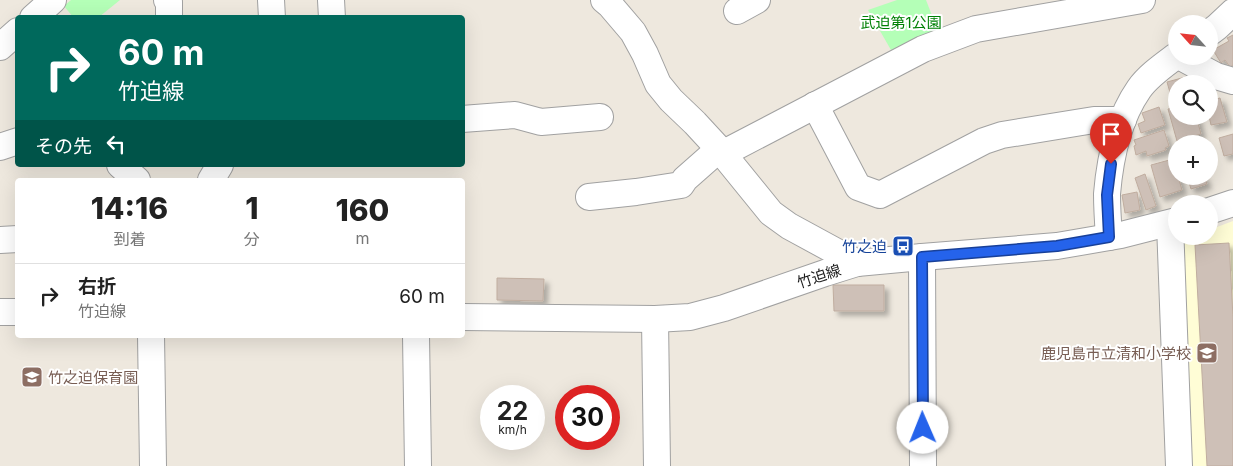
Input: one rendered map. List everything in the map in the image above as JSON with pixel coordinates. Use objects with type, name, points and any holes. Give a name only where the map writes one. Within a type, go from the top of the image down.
[{"type":"street","points":[[36,15],[53,0]]},
{"type":"street","points":[[167,0],[169,2],[169,15]]},
{"type":"street","points":[[271,0],[272,15]]},
{"type":"street","points":[[331,0],[332,15]]},
{"type":"street","points":[[604,0],[633,32],[646,54],[658,84],[721,152],[771,213],[789,226],[857,263]]},
{"type":"street","points":[[589,197],[681,185],[685,179],[721,152],[923,49],[976,29],[1055,7],[1142,0]]},
{"type":"street","points":[[1218,26],[1233,12]]},
{"type":"street","points":[[0,47],[15,34]]},
{"type":"street","points":[[1109,237],[1107,195],[1117,136],[1128,108],[1140,88],[1158,69],[1168,62]]},
{"type":"street","points":[[1195,65],[1216,76],[1233,81]]},
{"type":"street","points":[[815,105],[858,186],[880,194],[984,141],[1002,134],[1094,120],[1123,120]]},
{"type":"street","points":[[465,119],[515,115],[541,122],[600,117]]},
{"type":"street","points":[[0,147],[15,142]]},
{"type":"street","points":[[122,167],[135,178]]},
{"type":"street","points":[[212,178],[219,167]]},
{"type":"street","points":[[1218,208],[1233,203]]},
{"type":"street","name":"竹迫線","points":[[465,317],[655,319],[690,316],[724,308],[857,263],[1057,246],[1168,224]]},
{"type":"street","points":[[0,240],[15,238]]},
{"type":"street","points":[[1174,245],[1179,466]]},
{"type":"street","points":[[922,257],[923,466]]},
{"type":"street","points":[[0,312],[15,312]]},
{"type":"street","points":[[655,319],[657,466]]},
{"type":"street","points":[[152,338],[153,466]]},
{"type":"street","points":[[416,338],[418,466]]},
{"type":"shaded area","name":"鹿児島市立清和小学校","points":[[1233,221],[1233,466],[1186,466],[1178,245],[1218,245],[1218,227]]},
{"type":"green space","points":[[71,0],[120,0],[101,15],[71,15],[64,6]]},
{"type":"green space","name":"武迫第1公園","points":[[897,0],[926,0],[938,31],[891,50],[868,10]]},
{"type":"building","points":[[1233,35],[1233,65],[1230,67],[1225,60],[1221,63],[1218,58],[1218,47],[1229,41],[1227,38]]},
{"type":"building","points":[[1220,98],[1227,122],[1218,124],[1218,99]]},
{"type":"building","points":[[1159,107],[1165,125],[1141,133],[1138,124],[1145,121],[1142,113]]},
{"type":"building","points":[[1172,125],[1198,125],[1201,134],[1198,135],[1175,135]]},
{"type":"building","points":[[1164,130],[1168,146],[1165,148],[1166,150],[1147,156],[1146,151],[1136,155],[1134,140]]},
{"type":"building","points":[[1233,134],[1233,154],[1224,156],[1219,138]]},
{"type":"building","points":[[1168,160],[1168,185],[1181,185],[1182,190],[1160,197],[1151,165]]},
{"type":"building","points":[[1145,174],[1156,206],[1146,210],[1135,178]]},
{"type":"building","points":[[1190,185],[1204,185],[1191,189]]},
{"type":"building","points":[[1137,192],[1140,210],[1125,213],[1122,195]]},
{"type":"building","points":[[1229,243],[1233,317],[1233,466],[1207,466],[1195,245]]},
{"type":"building","points":[[497,278],[544,279],[543,301],[497,300]]},
{"type":"building","points":[[833,285],[884,285],[884,311],[834,311]]},
{"type":"place","name":"竹之迫","points":[[903,246]]},
{"type":"place","name":"鹿児島市立清和小学校","points":[[1207,353]]},
{"type":"place","name":"竹之迫保育園","points":[[32,377]]},
{"type":"route","points":[[923,428],[922,257],[1057,246],[1109,237],[1107,195],[1111,164]]}]
